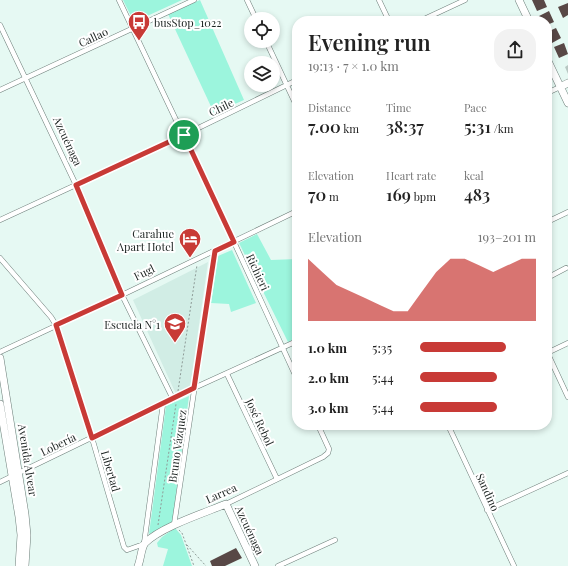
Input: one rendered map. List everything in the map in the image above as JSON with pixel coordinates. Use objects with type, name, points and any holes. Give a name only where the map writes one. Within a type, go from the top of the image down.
[{"type":"main road","points":[[519,0],[527,16]]},
{"type":"main road","points":[[552,70],[568,103]]},
{"type":"main road","points":[[560,87],[568,83]]},
{"type":"main road","name":"Avenida Alvear","points":[[0,358],[16,475],[21,535],[19,566]]},
{"type":"main road","name":"Avenida Alvear","points":[[0,404],[27,528],[25,566]]},
{"type":"main road","name":"Larrea","points":[[144,544],[157,534],[174,525],[226,504]]},
{"type":"main road","name":"Azcuénaga","points":[[226,504],[255,566]]},
{"type":"main road","points":[[138,566],[144,544]]},
{"type":"street","name":"Richieri","points":[[119,0],[184,135],[292,368]]},
{"type":"street","name":"Callao","points":[[0,90],[194,0]]},
{"type":"street","points":[[247,0],[253,12]]},
{"type":"street","points":[[379,0],[387,16]]},
{"type":"street","points":[[431,16],[465,0]]},
{"type":"street","name":"Azcuénaga","points":[[0,25],[76,185],[122,295],[173,398]]},
{"type":"street","points":[[269,48],[292,96]]},
{"type":"street","name":"Chile","points":[[0,220],[184,135],[292,82]]},
{"type":"street","points":[[552,91],[560,87]]},
{"type":"street","points":[[552,220],[568,212]]},
{"type":"street","name":"Fugl","points":[[0,352],[292,214]]},
{"type":"street","name":"Bruno Vázquez","points":[[174,525],[215,251]]},
{"type":"street","name":"Libertad","points":[[0,258],[51,317],[56,325],[92,438],[124,547],[127,550],[131,550],[144,544]]},
{"type":"street","points":[[552,275],[566,268]]},
{"type":"street","name":"Lobería","points":[[0,482],[194,388],[292,343]]},
{"type":"street","points":[[552,351],[568,343]]},
{"type":"street","points":[[552,363],[568,397]]},
{"type":"street","name":"José Rebol","points":[[227,374],[277,479]]},
{"type":"street","name":"Bruno Vázquez","points":[[144,544],[163,404]]},
{"type":"street","name":"Larrea","points":[[226,504],[323,457],[328,453],[329,449],[320,430]]},
{"type":"street","name":"Sandino","points":[[450,430],[514,566]]},
{"type":"street","points":[[487,510],[568,473]]},
{"type":"street","points":[[278,566],[335,540]]},
{"type":"path","points":[[174,525],[182,533],[194,566]]},
{"type":"path","points":[[186,545],[206,566]]},
{"type":"shaded area","name":"Escuela N°1","points":[[208,262],[190,388],[176,394],[133,300]]},
{"type":"green space","points":[[123,0],[182,0],[134,22]]},
{"type":"green space","points":[[200,0],[244,100],[214,113],[168,14]]},
{"type":"green space","points":[[257,234],[271,260],[292,259],[292,340],[288,342],[239,243]]},
{"type":"green space","points":[[232,250],[256,303],[231,312],[229,304],[211,303],[218,256]]},
{"type":"green space","points":[[189,396],[172,524],[149,534],[166,406]]},
{"type":"green space","points":[[175,528],[181,535],[192,566],[163,566],[168,549],[158,547],[157,543],[162,537]]},
{"type":"building","points":[[532,0],[544,0],[547,7],[537,11]]},
{"type":"building","points":[[568,3],[568,15],[563,18],[558,7]]},
{"type":"building","points":[[549,11],[551,16],[539,16]]},
{"type":"building","points":[[556,28],[561,38],[552,43],[552,30]]},
{"type":"building","points":[[564,43],[568,54],[559,58],[554,47]]},
{"type":"building","points":[[236,548],[242,558],[225,566],[212,566],[210,561]]},
{"type":"place","name":"busStop_1022","points":[[139,42]]},
{"type":"place","name":"Carahue Apart Hotel","points":[[190,258]]},
{"type":"place","name":"Escuela N°1","points":[[175,344]]},
{"type":"route","points":[[184,135],[234,242],[215,251],[194,388],[92,438],[56,325],[122,295],[76,185],[184,135]]}]
